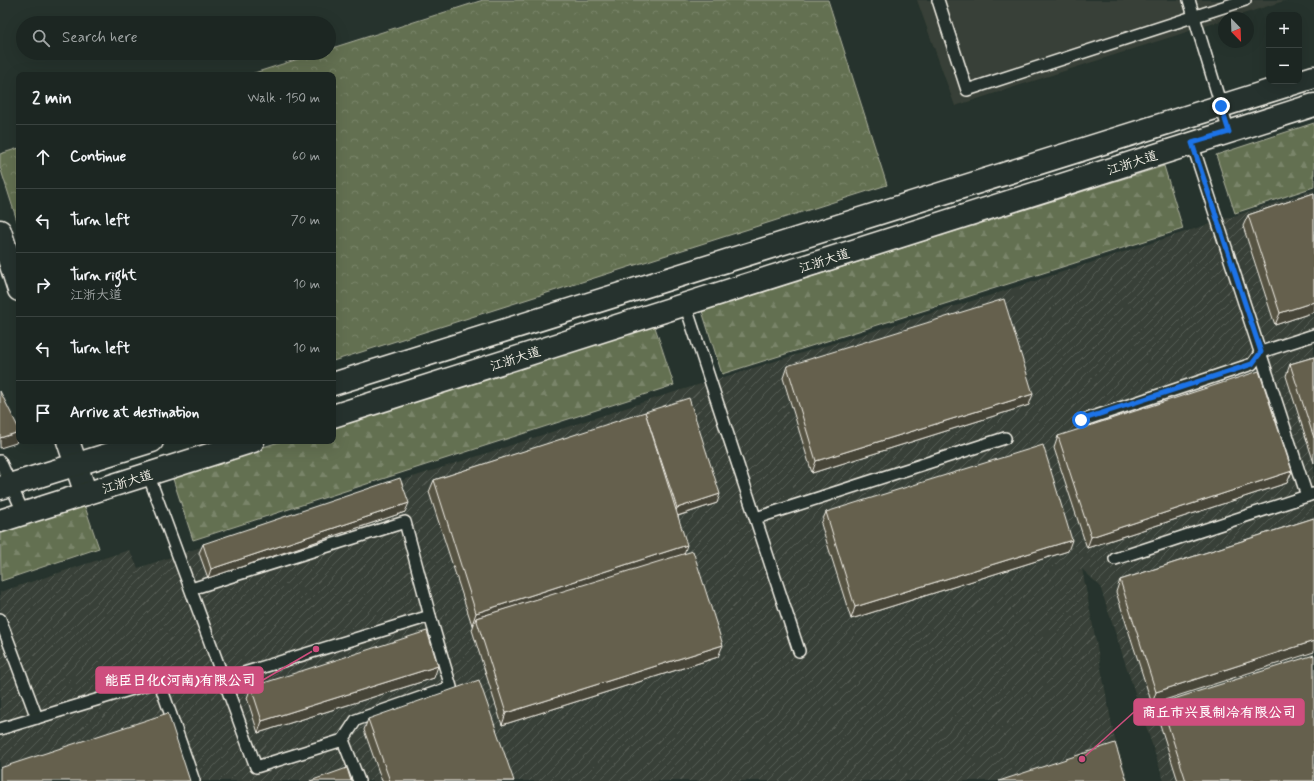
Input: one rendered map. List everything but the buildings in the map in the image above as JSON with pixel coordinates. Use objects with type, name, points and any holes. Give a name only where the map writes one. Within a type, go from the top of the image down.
[{"type":"main road","name":"江浙大道","points":[[336,383],[1314,77]]},
{"type":"main road","name":"江浙大道","points":[[336,415],[1314,105]]},
{"type":"main road","points":[[0,231],[16,281]]},
{"type":"main road","points":[[69,444],[86,494]]},
{"type":"main road","points":[[6,487],[142,444]]},
{"type":"main road","name":"江浙大道","points":[[0,521],[243,444]]},
{"type":"lane","points":[[938,0],[967,90],[1245,0]]},
{"type":"lane","points":[[1189,0],[1229,132]]},
{"type":"lane","points":[[1115,559],[1310,495],[1192,143]]},
{"type":"lane","points":[[685,304],[799,651]]},
{"type":"lane","points":[[1081,420],[1252,364],[1261,352],[1314,335]]},
{"type":"lane","points":[[756,518],[1005,438]]},
{"type":"lane","points":[[0,461],[6,487],[24,514]]},
{"type":"lane","points":[[148,474],[190,589],[224,679],[256,767],[343,740],[356,720],[451,687],[405,522],[190,589]]},
{"type":"lane","points":[[224,679],[430,616]]},
{"type":"lane","points":[[0,619],[37,718]]},
{"type":"lane","points":[[0,729],[159,681],[194,781]]},
{"type":"lane","points":[[343,740],[359,781]]},
{"type":"shaded area","points":[[917,0],[1287,0],[1249,12],[1218,12],[1218,22],[955,106]]},
{"type":"shaded area","points":[[1314,190],[1314,781],[1164,781],[1100,586],[1082,569],[1114,736],[1129,781],[0,781],[0,592],[129,550],[138,568],[678,391],[998,293]]},
{"type":"green space","points":[[483,0],[828,0],[887,185],[336,360],[336,72],[257,72],[295,60],[336,60],[336,47]]},
{"type":"green space","points":[[1314,123],[1314,187],[1235,213],[1216,155]]},
{"type":"green space","points":[[16,149],[16,218],[0,167],[0,154]]},
{"type":"green space","points":[[1164,166],[1183,229],[722,374],[702,311]]},
{"type":"green space","points":[[653,321],[674,385],[193,540],[172,476],[273,444],[336,444],[336,423]]},
{"type":"green space","points":[[84,504],[99,548],[1,581],[0,532]]},
{"type":"place","name":"能臣日化(河南)有限公司","points":[[316,649]]},
{"type":"place","name":"商丘市兴良制冷有限公司","points":[[1082,759]]},
{"type":"route","points":[[1081,420],[1252,364],[1261,352],[1192,143],[1229,132],[1221,106]]}]
